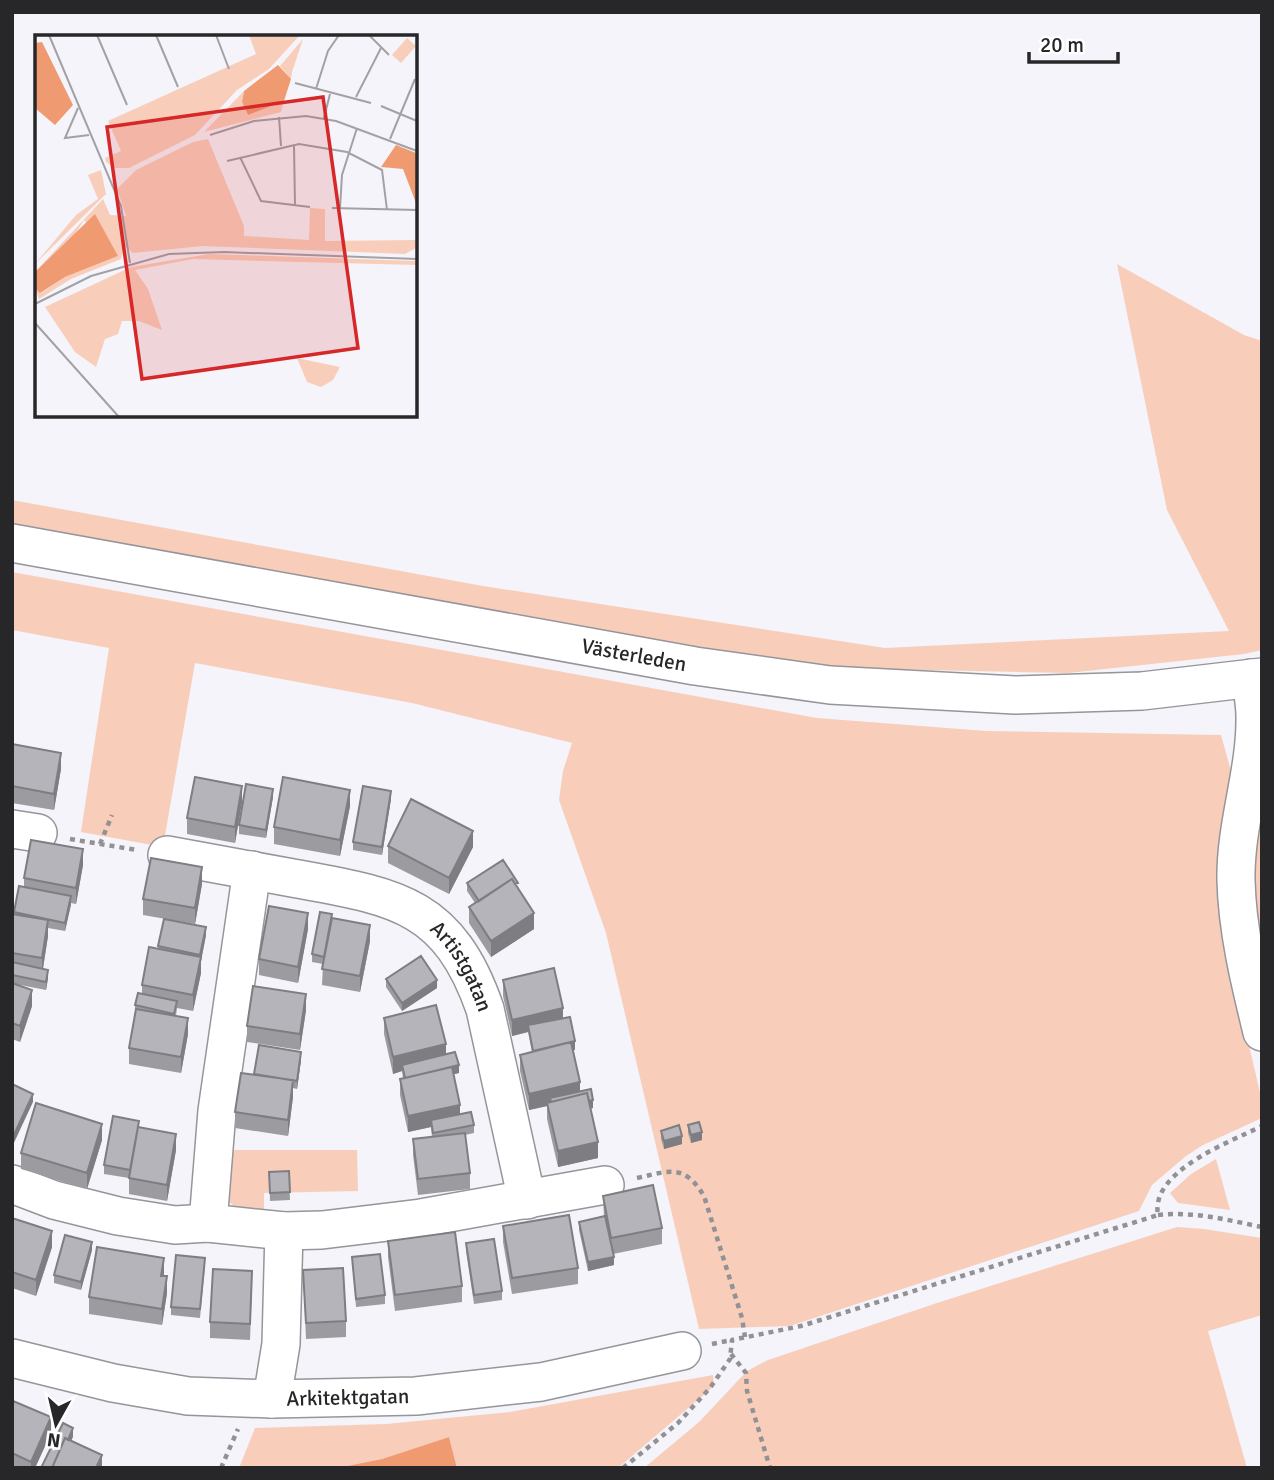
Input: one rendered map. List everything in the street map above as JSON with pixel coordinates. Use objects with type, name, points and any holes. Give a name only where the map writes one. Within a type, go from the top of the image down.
[{"type":"street","name":"Västerleden","points":[[12,542],[681,664],[831,685],[1015,695],[1142,691],[1256,678]]},
{"type":"street","points":[[1256,678],[1253,741],[1236,879],[1244,944],[1256,984],[1262,1032]]},
{"type":"street","name":"Artistgatan","points":[[167,855],[351,888],[388,898],[418,912],[441,931],[475,980],[485,1009],[527,1199]]},
{"type":"street","points":[[208,1223],[218,1098],[252,870]]},
{"type":"street","points":[[12,1184],[54,1200],[118,1216],[175,1224],[208,1223],[284,1231],[322,1230],[421,1218],[605,1185]]},
{"type":"street","points":[[272,1399],[281,1344],[284,1231]]},
{"type":"street","name":"Arkitektgatan","points":[[12,1358],[113,1383],[188,1396],[272,1399],[416,1396],[541,1382],[682,1351]]},
{"type":"path","points":[[100,844],[112,815]]},
{"type":"path","points":[[25,831],[167,855]]},
{"type":"path","points":[[1158,1215],[1158,1199],[1173,1176],[1208,1153],[1262,1126]]},
{"type":"path","points":[[605,1185],[672,1170],[686,1175],[697,1184],[704,1196],[746,1337]]},
{"type":"path","points":[[623,1468],[678,1423],[710,1388],[731,1354],[732,1340],[801,1326],[1158,1215],[1201,1214],[1262,1227]]},
{"type":"path","points":[[731,1354],[746,1373],[747,1391],[770,1468]]},
{"type":"shaded area","points":[[1117,264],[1244,335],[1262,341],[1262,650],[1068,673],[788,667],[12,529],[12,500],[483,586],[885,648],[1229,631],[1167,510]]},
{"type":"shaded area","points":[[12,572],[817,718],[986,731],[1221,735],[1231,771],[1262,776],[1262,955],[1233,977],[1262,1101],[1262,1118],[1203,1145],[1186,1156],[1152,1185],[1139,1211],[790,1326],[699,1329],[606,933],[559,800],[563,771],[572,743],[412,703],[195,663],[163,847],[81,832],[109,648],[12,630]]},
{"type":"shaded area","points":[[228,1150],[357,1150],[358,1191],[264,1193],[264,1216],[246,1216],[228,1201]]},
{"type":"shaded area","points":[[1216,1159],[1230,1210],[1178,1203],[1170,1193],[1191,1174]]},
{"type":"shaded area","points":[[1177,1227],[1262,1238],[1262,1315],[1208,1331],[1247,1468],[644,1468],[699,1422],[747,1371],[768,1360]]},
{"type":"shaded area","points":[[713,1375],[714,1386],[618,1468],[457,1468],[449,1437],[382,1459],[337,1468],[239,1468],[255,1428],[386,1424],[510,1412]]},
{"type":"shaded area","points":[[449,1437],[457,1468],[337,1468],[382,1459]]},
{"type":"building","points":[[12,744],[61,753],[54,794],[12,786]]},
{"type":"building","points":[[195,777],[242,786],[235,827],[187,818]]},
{"type":"building","points":[[283,777],[350,790],[340,840],[274,827]]},
{"type":"building","points":[[246,784],[273,789],[266,830],[239,825]]},
{"type":"building","points":[[363,786],[391,791],[382,847],[353,842]]},
{"type":"building","points":[[411,799],[473,831],[449,878],[388,846]]},
{"type":"building","points":[[31,840],[83,849],[76,888],[24,878]]},
{"type":"building","points":[[151,858],[202,867],[195,908],[143,899]]},
{"type":"building","points":[[503,860],[518,883],[515,884],[512,879],[479,901],[467,883]]},
{"type":"building","points":[[512,879],[534,913],[491,941],[469,907]]},
{"type":"building","points":[[19,886],[71,896],[65,923],[14,912]]},
{"type":"building","points":[[269,906],[308,913],[298,967],[259,959]]},
{"type":"building","points":[[320,912],[332,914],[324,957],[312,954]]},
{"type":"building","points":[[12,914],[48,920],[42,958],[12,953]]},
{"type":"building","points":[[332,918],[370,925],[360,976],[322,969]]},
{"type":"building","points":[[164,919],[206,927],[200,955],[158,946]]},
{"type":"building","points":[[149,947],[201,957],[193,995],[142,985]]},
{"type":"building","points":[[421,956],[437,980],[402,1003],[386,979]]},
{"type":"building","points":[[12,962],[48,970],[46,982],[12,975]]},
{"type":"building","points":[[554,968],[563,1008],[512,1020],[503,980]]},
{"type":"building","points":[[12,983],[32,990],[20,1026],[12,1023]]},
{"type":"building","points":[[253,986],[306,994],[300,1034],[247,1026]]},
{"type":"building","points":[[138,993],[177,1001],[174,1014],[135,1005]]},
{"type":"building","points":[[436,1005],[446,1044],[393,1057],[384,1018]]},
{"type":"building","points":[[136,1009],[188,1018],[181,1057],[129,1048]]},
{"type":"building","points":[[570,1017],[575,1041],[533,1051],[528,1025]]},
{"type":"building","points":[[571,1042],[580,1082],[529,1094],[520,1055]]},
{"type":"building","points":[[259,1045],[301,1052],[297,1081],[254,1074]]},
{"type":"building","points":[[455,1052],[459,1065],[405,1078],[402,1065]]},
{"type":"building","points":[[452,1067],[460,1105],[408,1116],[400,1079]]},
{"type":"building","points":[[241,1073],[293,1080],[288,1120],[235,1112]]},
{"type":"building","points":[[12,1084],[33,1094],[12,1139]]},
{"type":"building","points":[[591,1089],[593,1100],[589,1101],[587,1093],[551,1102],[550,1098]]},
{"type":"building","points":[[587,1093],[598,1142],[558,1151],[547,1103]]},
{"type":"building","points":[[36,1103],[102,1124],[87,1173],[21,1153]]},
{"type":"building","points":[[471,1112],[474,1125],[433,1133],[431,1120]]},
{"type":"building","points":[[113,1116],[139,1121],[130,1170],[104,1165]]},
{"type":"building","points":[[699,1122],[702,1132],[691,1135],[688,1125]]},
{"type":"building","points":[[679,1125],[682,1136],[664,1141],[661,1131]]},
{"type":"building","points":[[138,1127],[176,1134],[167,1185],[129,1178]]},
{"type":"building","points":[[465,1133],[470,1173],[418,1179],[413,1139]]},
{"type":"building","points":[[289,1171],[290,1192],[270,1193],[269,1172]]},
{"type":"building","points":[[653,1185],[662,1228],[611,1238],[603,1196]]},
{"type":"building","points":[[569,1215],[578,1268],[512,1278],[503,1226]]},
{"type":"building","points":[[605,1216],[614,1257],[588,1262],[579,1222]]},
{"type":"building","points":[[12,1218],[52,1231],[36,1280],[12,1272]]},
{"type":"building","points":[[455,1232],[462,1286],[395,1295],[388,1241]]},
{"type":"building","points":[[65,1235],[92,1242],[81,1282],[54,1275]]},
{"type":"building","points":[[494,1239],[502,1291],[474,1295],[466,1243]]},
{"type":"building","points":[[97,1247],[164,1258],[161,1276],[167,1276],[162,1309],[89,1297]]},
{"type":"building","points":[[380,1254],[385,1295],[356,1299],[352,1257]]},
{"type":"building","points":[[176,1255],[205,1258],[200,1309],[171,1307]]},
{"type":"building","points":[[343,1268],[346,1321],[306,1323],[303,1270]]},
{"type":"building","points":[[213,1269],[252,1271],[250,1324],[210,1322]]},
{"type":"building","points":[[13,1401],[51,1417],[31,1462],[12,1453]]},
{"type":"building","points":[[63,1423],[73,1428],[68,1440],[65,1438],[52,1468],[41,1468]]},
{"type":"building","points":[[65,1438],[102,1455],[96,1468],[52,1468]]}]
